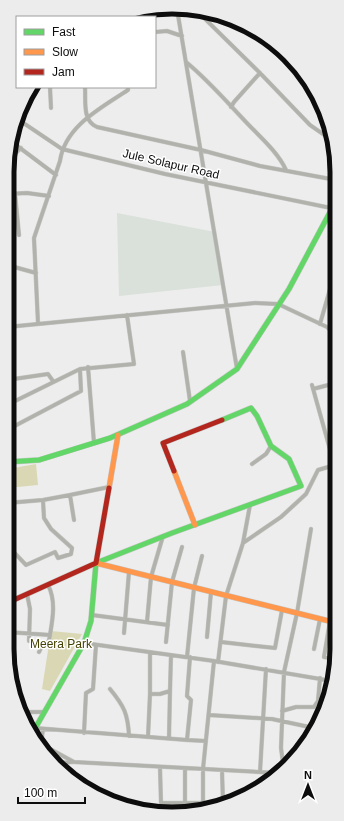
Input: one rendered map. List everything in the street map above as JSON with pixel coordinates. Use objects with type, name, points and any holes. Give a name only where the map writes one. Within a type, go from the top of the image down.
[{"type":"street","points":[[178,14],[237,369]]},
{"type":"street","points":[[203,17],[310,124],[326,136]]},
{"type":"street","points":[[156,32],[167,32],[182,36]]},
{"type":"street","points":[[186,62],[202,75],[262,138],[286,170]]},
{"type":"street","points":[[231,107],[260,73]]},
{"type":"street","points":[[50,88],[51,108]]},
{"type":"street","points":[[85,88],[87,118],[92,125],[97,127],[201,150],[260,166],[330,179]]},
{"type":"street","points":[[38,323],[34,238],[56,175],[62,150],[87,118],[128,90],[128,88]]},
{"type":"street","name":"Jule Solapur Road","points":[[22,122],[62,150],[207,183],[330,208]]},
{"type":"street","points":[[16,145],[56,175]]},
{"type":"street","points":[[15,150],[21,148]]},
{"type":"street","points":[[15,154],[21,148]]},
{"type":"street","points":[[19,235],[15,194],[28,193],[49,196]]},
{"type":"street","points":[[14,462],[38,460],[118,434],[190,401],[237,369],[289,289],[330,210]]},
{"type":"street","points":[[14,267],[36,272]]},
{"type":"street","points":[[320,324],[330,289]]},
{"type":"street","points":[[14,325],[255,302],[278,304],[327,327],[330,330]]},
{"type":"street","points":[[14,401],[52,381],[80,369],[88,367],[134,364],[127,315]]},
{"type":"street","points":[[183,352],[190,401]]},
{"type":"street","points":[[88,367],[94,443]]},
{"type":"street","points":[[14,426],[81,391],[80,369]]},
{"type":"street","points":[[14,379],[48,374],[52,381]]},
{"type":"street","points":[[330,384],[313,387],[330,446]]},
{"type":"street","points":[[14,600],[96,563],[163,536],[195,525],[301,486],[289,459],[271,446],[257,416],[251,408],[164,443],[195,525]]},
{"type":"street","points":[[35,728],[84,643],[92,615],[96,563],[118,434]]},
{"type":"street","points":[[252,464],[266,454],[271,446]]},
{"type":"street","points":[[243,543],[281,517],[306,494],[318,470],[330,466]]},
{"type":"street","points":[[14,502],[43,500],[109,487]]},
{"type":"street","points":[[70,495],[74,520]]},
{"type":"street","points":[[14,552],[26,565],[55,552],[58,558],[71,554],[72,548],[51,529],[44,518],[43,500]]},
{"type":"street","points":[[160,767],[161,803],[204,803],[203,769],[216,661],[221,642],[226,596],[243,543],[250,505]]},
{"type":"street","points":[[283,762],[281,748],[284,672],[297,613],[311,529]]},
{"type":"street","points":[[147,622],[151,577],[163,536]]},
{"type":"street","points":[[166,642],[172,582],[182,547]]},
{"type":"street","points":[[187,740],[190,700],[187,696],[188,657],[194,588],[202,556]]},
{"type":"street","points":[[96,563],[330,621],[324,657],[330,658]]},
{"type":"street","points":[[124,633],[129,572]]},
{"type":"street","points":[[40,652],[42,646],[49,641],[53,620],[53,594],[48,585]]},
{"type":"street","points":[[206,637],[210,592]]},
{"type":"street","points":[[27,594],[30,609],[29,641]]},
{"type":"street","points":[[221,642],[275,648],[282,610]]},
{"type":"street","points":[[92,615],[168,625]]},
{"type":"street","points":[[314,649],[320,619]]},
{"type":"street","points":[[14,632],[50,635]]},
{"type":"street","points":[[84,643],[216,661],[327,680]]},
{"type":"street","points":[[84,733],[86,693],[93,689],[96,645]]},
{"type":"street","points":[[148,737],[150,653]]},
{"type":"street","points":[[169,738],[171,655]]},
{"type":"street","points":[[260,772],[266,669]]},
{"type":"street","points":[[282,711],[296,707],[314,707],[318,701],[320,678]]},
{"type":"street","points":[[110,689],[124,706],[128,719],[129,736]]},
{"type":"street","points":[[150,694],[160,694],[170,691]]},
{"type":"street","points":[[27,712],[43,712]]},
{"type":"street","points":[[209,715],[282,721],[310,727]]},
{"type":"street","points":[[42,738],[43,729]]},
{"type":"street","points":[[36,730],[43,729],[206,741]]},
{"type":"street","points":[[50,749],[74,762]]},
{"type":"street","points":[[62,763],[271,772]]},
{"type":"street","points":[[185,768],[185,807]]},
{"type":"street","points":[[222,770],[223,799]]},
{"type":"shaded area","points":[[117,213],[215,232],[223,285],[119,296]]},
{"type":"green space","points":[[36,464],[38,485],[14,487],[14,468]]},
{"type":"green space","name":"Meera Park","points":[[51,631],[82,634],[50,691],[42,689]]},
{"type":"traffic: fast","points":[[14,462],[39,460],[110,438],[187,404],[237,369],[289,289],[330,212]]},
{"type":"traffic: fast","points":[[96,563],[172,533],[301,486],[289,459],[271,446],[257,416],[251,408],[222,420]]},
{"type":"traffic: fast","points":[[35,728],[84,643],[91,621],[96,563]]},
{"type":"traffic: slow","points":[[109,488],[118,435]]},
{"type":"traffic: slow","points":[[174,471],[195,525]]},
{"type":"traffic: slow","points":[[96,563],[330,621]]},
{"type":"traffic: jam","points":[[174,471],[163,443],[222,420]]},
{"type":"traffic: jam","points":[[14,600],[96,563],[109,488]]}]
